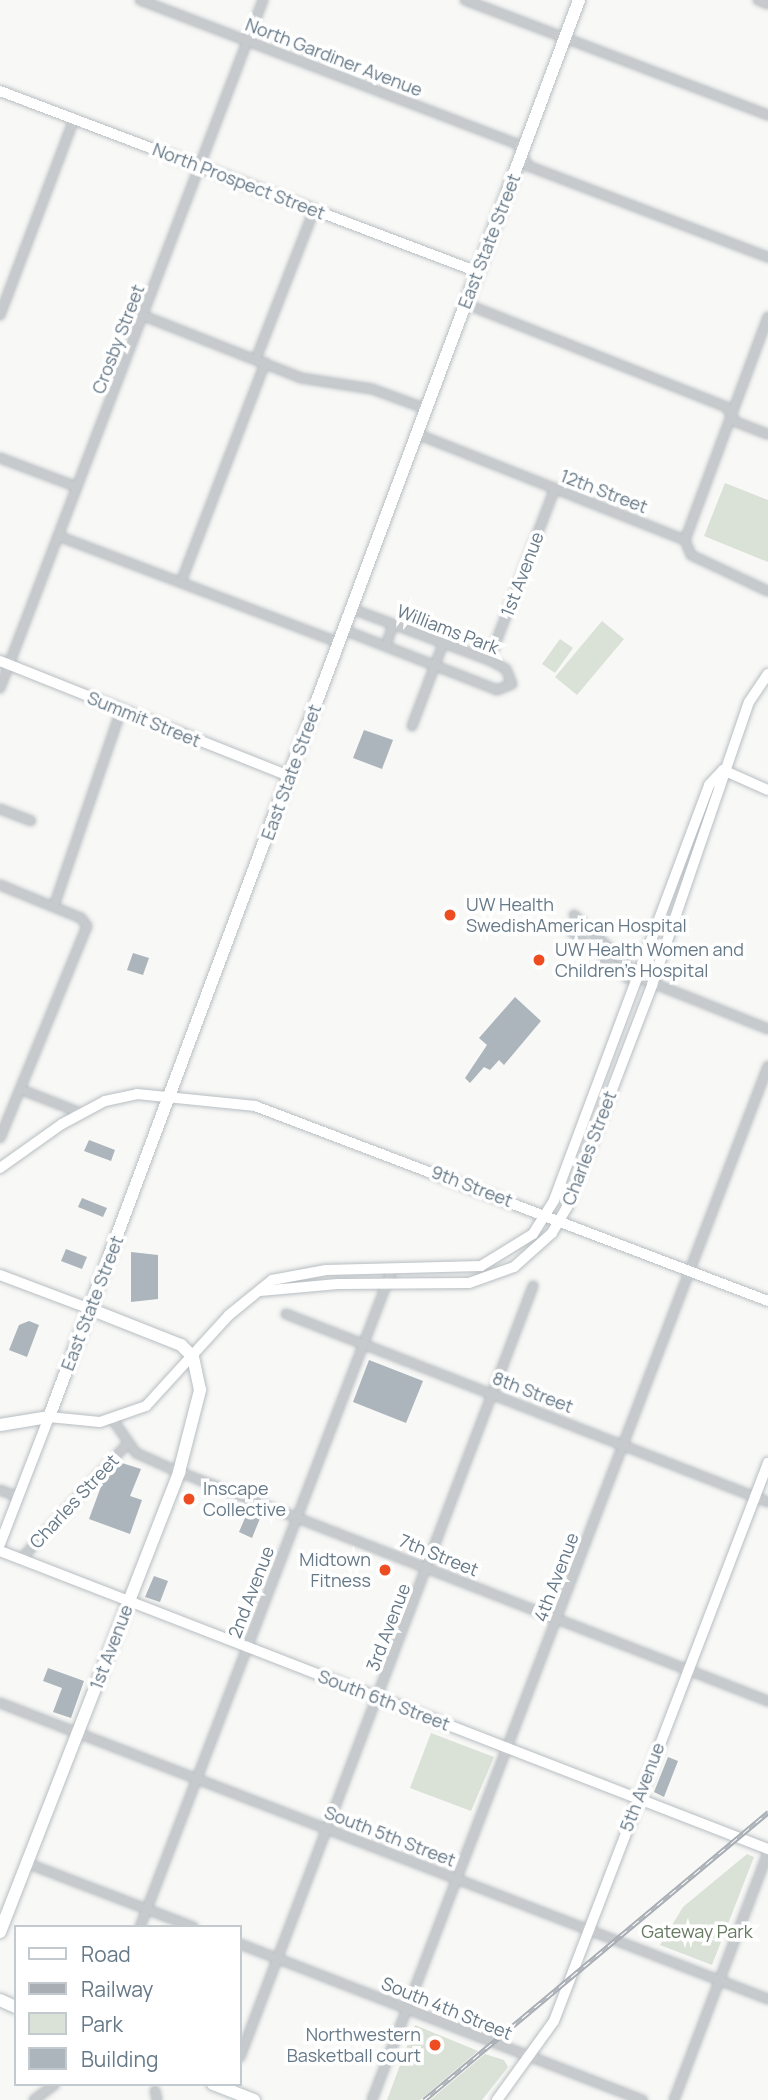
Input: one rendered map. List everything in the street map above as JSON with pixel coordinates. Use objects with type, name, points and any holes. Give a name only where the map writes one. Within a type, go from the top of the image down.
[{"type":"main road","name":"East State Street","points":[[0,1544],[478,272],[519,149],[579,0]]},
{"type":"main road","name":"North Prospect Street","points":[[0,91],[478,272]]},
{"type":"main road","name":"Summit Street","points":[[4,663],[289,776]]},
{"type":"main road","name":"Charles Street","points":[[259,1291],[386,1284],[469,1283],[501,1273],[542,1244],[560,1220],[652,985],[722,789],[723,769],[749,702],[768,674]]},
{"type":"main road","name":"Charles Street","points":[[49,1417],[113,1420],[146,1406],[229,1315],[259,1291],[293,1273],[481,1266],[523,1243],[548,1215],[640,978],[708,786],[723,769]]},
{"type":"main road","points":[[723,769],[768,790]]},
{"type":"main road","name":"9th Street","points":[[0,1168],[81,1112],[137,1094],[170,1095],[255,1106],[548,1215],[768,1301]]},
{"type":"main road","points":[[0,1275],[181,1345],[193,1357]]},
{"type":"main road","name":"1st Avenue","points":[[0,1932],[29,1864],[179,1472],[200,1390],[193,1357]]},
{"type":"main road","points":[[0,1425],[49,1417]]},
{"type":"main road","name":"5th Avenue","points":[[496,2100],[530,2058],[554,2021],[768,1463]]},
{"type":"main road","name":"South 6th Street","points":[[0,1551],[768,1851]]},
{"type":"main road","points":[[228,2091],[254,2100]]},
{"type":"street","name":"North Gardiner Avenue","points":[[140,0],[519,149],[528,166],[768,257]]},
{"type":"street","name":"Crosby Street","points":[[0,688],[4,663],[58,536],[144,316],[263,0]]},
{"type":"street","points":[[465,0],[768,115]]},
{"type":"street","points":[[758,0],[768,4]]},
{"type":"street","points":[[0,315],[74,119]]},
{"type":"street","points":[[181,582],[314,211]]},
{"type":"street","points":[[466,304],[726,407],[736,422],[768,434]]},
{"type":"street","points":[[144,316],[301,378],[372,389],[427,409]]},
{"type":"street","points":[[685,540],[768,317]]},
{"type":"street","name":"12th Street","points":[[417,434],[685,540],[691,555],[768,591]]},
{"type":"street","points":[[0,457],[77,487]]},
{"type":"street","name":"1st Avenue","points":[[489,660],[555,488]]},
{"type":"street","points":[[58,536],[339,643]]},
{"type":"street","name":"Williams Park","points":[[344,629],[497,690],[512,684],[506,669],[489,660],[352,608]]},
{"type":"street","points":[[386,646],[393,625]]},
{"type":"street","points":[[412,726],[443,644]]},
{"type":"street","points":[[54,906],[121,710]]},
{"type":"street","points":[[0,809],[31,821]]},
{"type":"street","points":[[0,885],[81,918],[87,926],[22,1090],[0,1138]]},
{"type":"street","points":[[574,915],[634,966],[640,978]]},
{"type":"street","points":[[571,931],[628,978],[640,978],[768,1029]]},
{"type":"street","name":"4th Avenue","points":[[372,2100],[768,1066]]},
{"type":"street","points":[[22,1090],[81,1112]]},
{"type":"street","name":"2nd Avenue","points":[[141,1925],[392,1270]]},
{"type":"street","name":"3rd Avenue","points":[[242,2052],[533,1286]]},
{"type":"street","name":"8th Street","points":[[286,1314],[768,1502]]},
{"type":"street","points":[[113,1420],[127,1444]]},
{"type":"street","name":"7th Street","points":[[127,1444],[179,1472],[768,1701]]},
{"type":"street","name":"Charles Street","points":[[21,1559],[127,1444]]},
{"type":"street","points":[[0,1490],[18,1497]]},
{"type":"street","name":"South 5th Street","points":[[0,1703],[768,1999]]},
{"type":"street","points":[[674,2100],[768,1851]]},
{"type":"street","points":[[29,1864],[188,1925]]},
{"type":"street","name":"South 4th Street","points":[[242,1945],[643,2100]]},
{"type":"street","points":[[34,2100],[52,2086]]},
{"type":"green space","points":[[725,483],[768,500],[768,562],[704,536]]},
{"type":"green space","points":[[602,621],[624,639],[577,695],[555,677]]},
{"type":"green space","points":[[560,639],[573,648],[555,673],[542,664]]},
{"type":"green space","points":[[431,1733],[494,1757],[471,1811],[410,1788]]},
{"type":"green space","name":"Gateway Park","points":[[747,1854],[754,1857],[712,1965],[660,1945],[683,1907]]},
{"type":"green space","points":[[415,2025],[478,2051],[420,2100],[387,2100]]},
{"type":"green space","points":[[485,2054],[504,2060],[508,2067],[482,2100],[430,2100]]},
{"type":"building","points":[[364,730],[393,740],[382,769],[353,758]]},
{"type":"building","points":[[133,953],[149,958],[143,975],[127,970]]},
{"type":"building","points":[[515,997],[541,1021],[504,1065],[499,1060],[490,1070],[484,1067],[470,1083],[465,1078],[487,1045],[479,1038]]},
{"type":"building","points":[[89,1140],[115,1150],[111,1161],[84,1151]]},
{"type":"building","points":[[82,1198],[107,1208],[103,1217],[78,1207]]},
{"type":"building","points":[[66,1249],[87,1257],[82,1269],[61,1261]]},
{"type":"building","points":[[131,1252],[158,1255],[158,1299],[131,1302]]},
{"type":"building","points":[[29,1321],[39,1325],[27,1357],[9,1350],[19,1325]]},
{"type":"building","points":[[369,1360],[423,1381],[406,1423],[353,1402]]},
{"type":"building","points":[[122,1463],[141,1469],[130,1496],[142,1500],[130,1534],[89,1519],[103,1481]]},
{"type":"building","points":[[248,1511],[261,1516],[252,1538],[239,1532]]},
{"type":"building","points":[[154,1576],[168,1581],[160,1602],[145,1597]]},
{"type":"building","points":[[48,1668],[84,1681],[71,1718],[53,1712],[62,1688],[43,1681]]},
{"type":"building","points":[[668,1757],[678,1761],[664,1797],[654,1792]]},
{"type":"railway","points":[[424,2100],[768,1812]]},
{"type":"place","name":"UW Health SwedishAmerican Hospital","points":[[450,915]]},
{"type":"place","name":"UW Health Women and Children's Hospital","points":[[539,960]]},
{"type":"place","name":"Inscape Collective","points":[[189,1499]]},
{"type":"place","name":"Midtown Fitness","points":[[385,1570]]},
{"type":"place","name":"Northwestern Basketball court","points":[[435,2045]]}]
